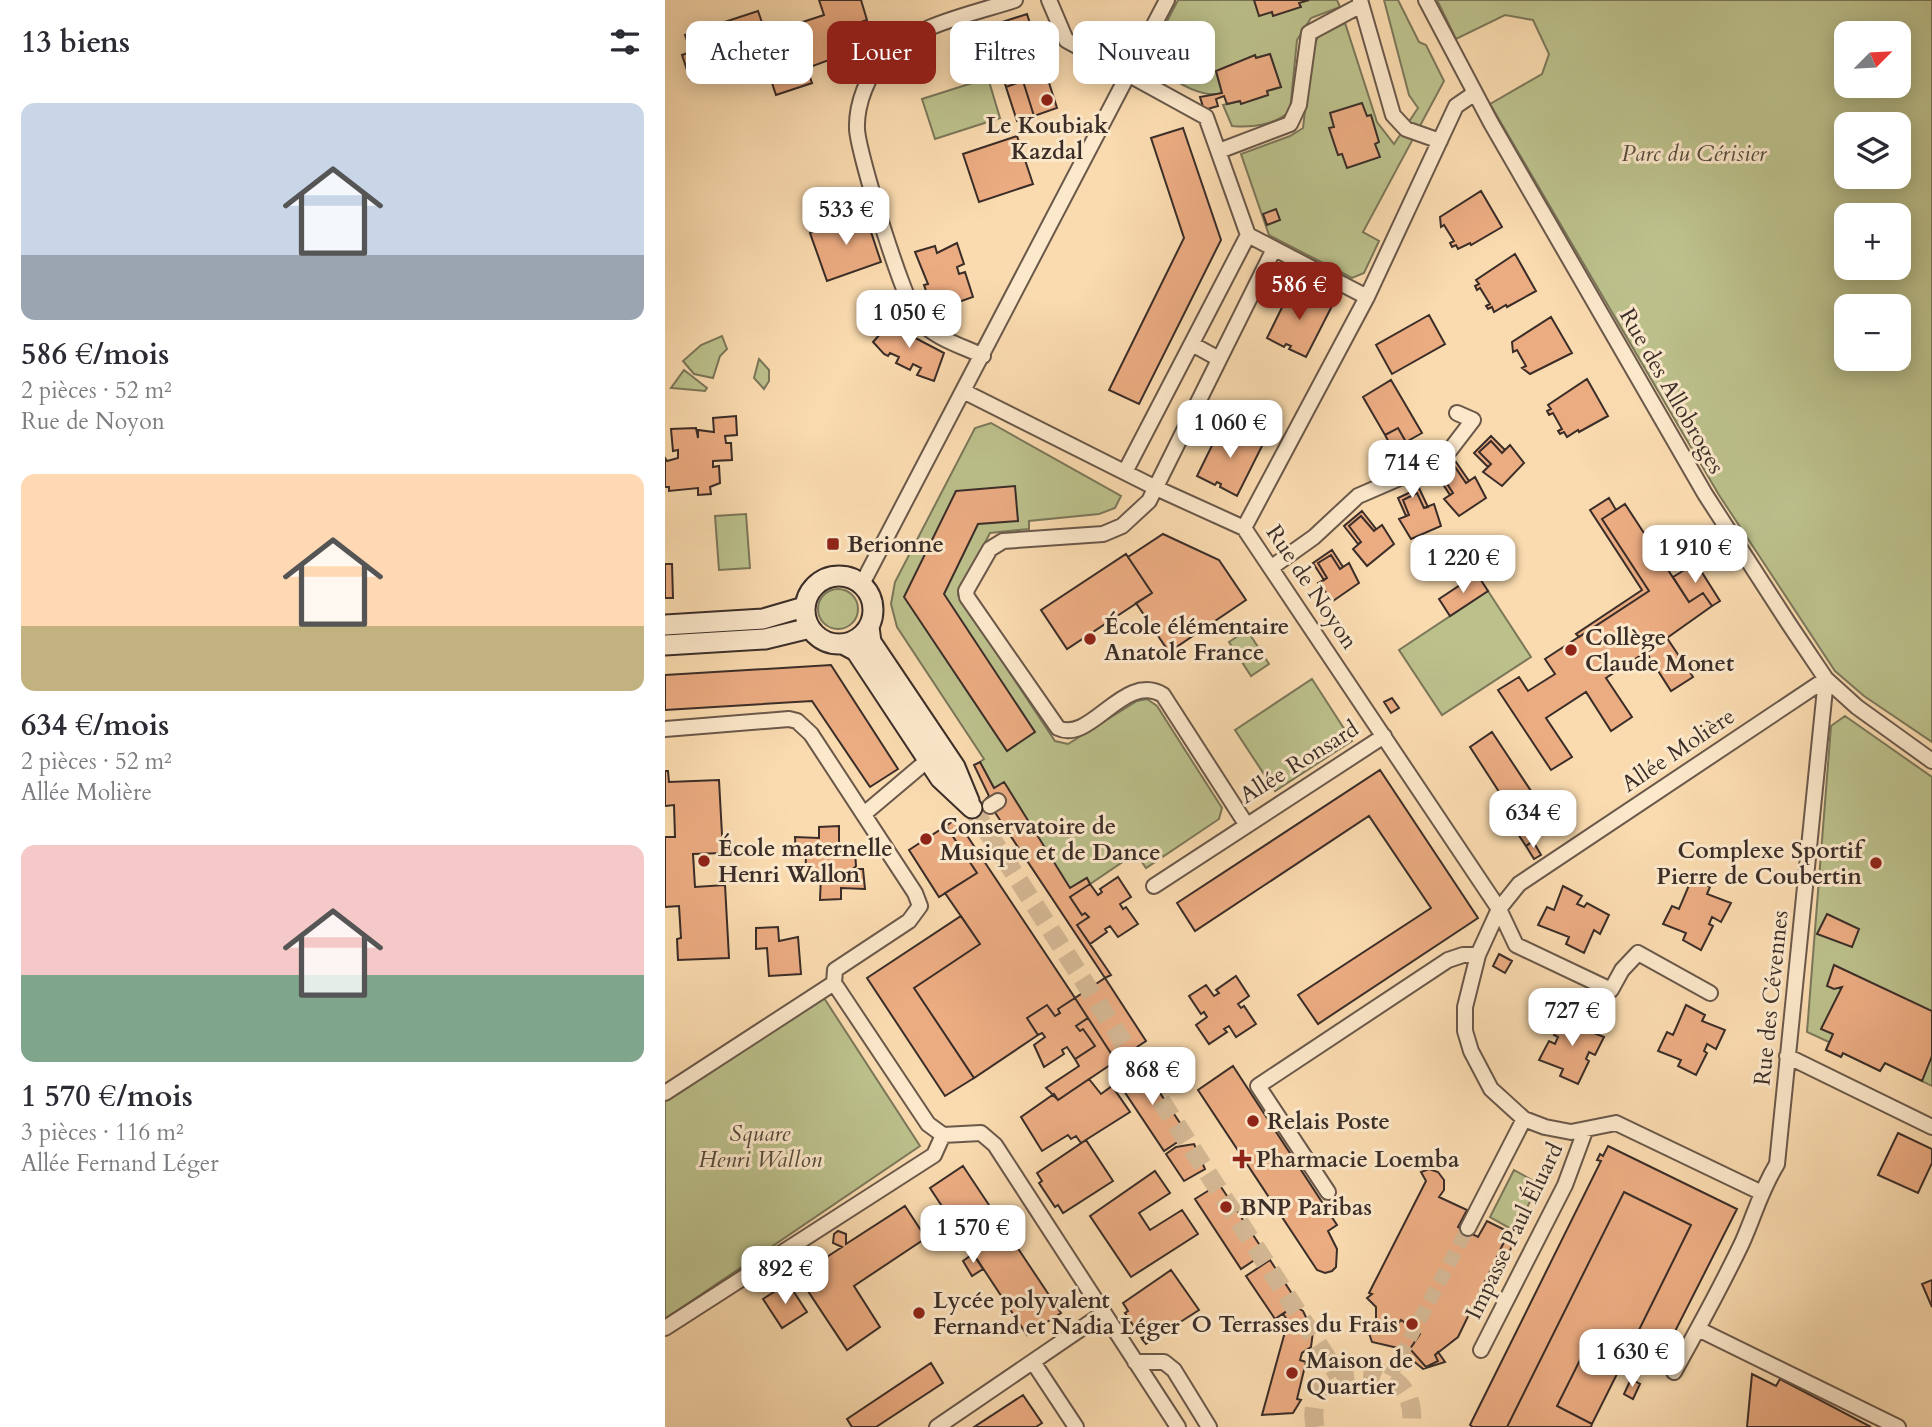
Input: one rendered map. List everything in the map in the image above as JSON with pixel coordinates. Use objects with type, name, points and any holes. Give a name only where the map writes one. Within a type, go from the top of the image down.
[{"type":"street","points":[[983,356],[935,334],[918,319],[905,293],[860,147],[858,111],[865,88],[884,57],[912,36],[1015,0]]},
{"type":"street","points":[[1049,0],[1066,40],[1073,44]]},
{"type":"street","points":[[1156,21],[1167,0]]},
{"type":"street","name":"Rue des Allobroges","points":[[1426,0],[1475,93],[1705,494],[1826,678],[1857,707],[1932,761]]},
{"type":"street","points":[[1219,150],[1290,124],[1299,105],[1308,33],[1361,3],[1393,115],[1406,129],[1440,141]]},
{"type":"street","points":[[862,584],[965,392],[1124,84]]},
{"type":"street","points":[[1143,84],[1206,117],[1248,235],[1273,251],[1367,297]]},
{"type":"street","name":"Rue de Noyon","points":[[1475,93],[1456,106],[1367,297],[1244,528],[1499,909],[1516,945],[1611,989],[1622,970],[1638,953],[1710,993]]},
{"type":"street","points":[[1125,472],[1248,235]]},
{"type":"street","points":[[1156,488],[1273,251]]},
{"type":"street","points":[[1192,344],[1219,359]]},
{"type":"street","points":[[965,392],[1156,488],[1244,528]]},
{"type":"street","points":[[1272,567],[1314,537],[1358,496],[1425,467],[1450,450],[1473,420],[1457,413]]},
{"type":"street","name":"Allée Ronsard","points":[[1156,488],[1135,516],[1113,531],[1003,541],[990,549],[966,591],[967,597],[1058,728],[1066,732],[1083,725],[1132,694],[1144,690],[1163,695],[1246,824],[1384,736]]},
{"type":"street","points":[[843,644],[862,635],[869,627],[872,600],[862,584],[845,576],[826,577],[811,589],[804,607],[810,628],[824,641],[843,644],[856,651],[935,754]]},
{"type":"street","points":[[665,625],[763,619],[804,607]]},
{"type":"street","points":[[869,627],[871,642],[935,754]]},
{"type":"street","points":[[665,645],[765,639],[810,628]]},
{"type":"street","name":"Allée Molière","points":[[1524,1119],[1491,1089],[1471,1051],[1465,1031],[1465,1007],[1478,955],[1499,909],[1519,884],[1826,678]]},
{"type":"street","name":"Rue des Cévennes","points":[[1674,1372],[1751,1224],[1760,1192],[1777,1164],[1826,678]]},
{"type":"street","points":[[665,729],[797,721],[811,734],[915,893],[920,906],[909,921],[835,970],[834,983],[928,1124],[943,1135],[981,1133],[995,1145],[1178,1427]]},
{"type":"street","points":[[864,814],[935,754]]},
{"type":"street","points":[[1154,886],[1246,824]]},
{"type":"street","points":[[1328,1192],[1258,1086],[1448,960],[1463,955],[1478,955]]},
{"type":"street","points":[[665,1093],[834,983]]},
{"type":"street","points":[[1787,1056],[1932,1127]]},
{"type":"street","points":[[1468,1228],[1524,1119],[1558,1130],[1585,1131],[1616,1123],[1760,1192]]},
{"type":"street","name":"Impasse Paul Éluard","points":[[1481,1350],[1565,1185],[1585,1131]]},
{"type":"street","points":[[665,1328],[934,1155],[943,1135]]},
{"type":"street","points":[[937,1427],[1104,1313]]},
{"type":"street","points":[[1698,1329],[1898,1427]]},
{"type":"street","points":[[1033,1362],[1076,1427]]},
{"type":"street","points":[[1135,1362],[1164,1362],[1174,1370],[1209,1427]]},
{"type":"green space","points":[[1178,0],[1337,0],[1340,7],[1311,18],[1297,40],[1290,111],[1270,122],[1255,126],[1232,126],[1223,105],[1268,95],[1267,91],[1281,87],[1270,54],[1256,58],[1255,55],[1216,71],[1222,93],[1199,92],[1182,84],[1215,84],[1215,21],[1167,21]]},
{"type":"green space","points":[[1384,0],[1398,0],[1419,42],[1426,45],[1444,81],[1363,232],[1379,241],[1364,273],[1352,278],[1269,235],[1241,154],[1290,136],[1303,128],[1312,52],[1318,36],[1345,23],[1377,122],[1394,144],[1418,108],[1409,95]]},
{"type":"green space","name":"Parc du Cérisier","points":[[1437,0],[1932,0],[1932,742],[1864,696],[1835,671],[1719,495],[1490,104],[1542,74],[1549,54],[1533,20],[1505,15],[1456,39]]},
{"type":"green space","points":[[969,84],[990,84],[1000,118],[935,139],[922,99]]},
{"type":"green space","points":[[722,336],[727,349],[720,356],[713,378],[694,374],[683,361],[701,345]]},
{"type":"green space","points":[[759,359],[769,370],[769,381],[764,389],[754,378]]},
{"type":"green space","points":[[684,370],[707,388],[705,391],[671,388]]},
{"type":"green space","points":[[991,423],[1121,496],[1115,508],[1099,514],[1029,521],[1029,529],[990,533],[958,595],[1055,741],[1068,744],[1137,701],[1147,699],[1157,706],[1222,808],[1219,819],[1146,868],[1136,853],[1090,884],[1086,878],[1070,888],[994,788],[980,762],[984,759],[897,627],[891,604],[895,582],[975,428]]},
{"type":"green space","points":[[746,514],[750,568],[719,570],[715,516]]},
{"type":"green space","points":[[838,589],[846,590],[852,595],[857,601],[857,617],[852,623],[846,628],[838,629],[830,628],[824,623],[819,617],[818,609],[819,601],[824,595],[830,590]]},
{"type":"green space","points":[[1488,591],[1531,657],[1442,715],[1399,650]]},
{"type":"green space","points":[[1247,630],[1269,664],[1251,676],[1229,642]]},
{"type":"green space","points":[[1312,679],[1352,741],[1275,791],[1235,730]]},
{"type":"green space","name":"Complexe Sportif Pierre de Coubertin","points":[[1845,716],[1932,777],[1932,1086],[1885,1063],[1880,1071],[1843,1053],[1841,1057],[1826,1050],[1829,1042],[1807,1032],[1831,726]]},
{"type":"green space","name":"Square Henri Wallon","points":[[824,998],[920,1146],[665,1319],[665,1100]]},
{"type":"green space","points":[[1514,1170],[1539,1184],[1515,1231],[1490,1217]]},
{"type":"building","points":[[819,0],[861,0],[867,20],[827,21],[827,61],[813,66],[813,21],[806,21],[824,15]]},
{"type":"building","points":[[1254,0],[1309,0],[1299,3],[1301,7],[1273,16],[1272,12],[1259,16]]},
{"type":"building","points":[[758,11],[761,21],[728,21]]},
{"type":"building","points":[[1027,14],[1029,21],[1005,21]]},
{"type":"building","points":[[1270,54],[1281,87],[1267,91],[1268,95],[1241,104],[1240,101],[1227,104],[1224,96],[1216,99],[1218,106],[1204,110],[1200,97],[1222,93],[1216,71],[1255,55],[1256,58]]},
{"type":"building","points":[[772,84],[809,84],[776,95]]},
{"type":"building","points":[[1024,84],[1049,84],[1057,108],[1034,116]]},
{"type":"building","points":[[1024,84],[1034,116],[1017,121],[1006,87]]},
{"type":"building","points":[[1362,103],[1367,116],[1371,115],[1379,142],[1375,144],[1380,157],[1347,168],[1342,154],[1338,155],[1329,128],[1334,127],[1330,113]]},
{"type":"building","points":[[1183,128],[1221,240],[1139,404],[1109,390],[1184,238],[1151,138]]},
{"type":"building","points":[[1017,136],[1033,184],[979,202],[963,154]]},
{"type":"building","points":[[1481,191],[1502,227],[1471,245],[1470,243],[1458,249],[1456,245],[1452,247],[1450,243],[1454,241],[1444,225],[1441,227],[1440,217]]},
{"type":"building","points":[[1276,209],[1280,220],[1267,225],[1263,214]]},
{"type":"building","points":[[865,214],[881,262],[827,281],[810,233]]},
{"type":"building","points":[[957,243],[964,264],[957,267],[959,274],[965,272],[973,297],[953,304],[950,296],[931,305],[924,285],[928,284],[915,252],[935,246],[937,253]]},
{"type":"building","points":[[1515,254],[1536,291],[1494,312],[1492,307],[1488,309],[1486,306],[1490,304],[1480,288],[1477,290],[1475,286],[1479,284],[1476,280]]},
{"type":"building","points":[[1292,287],[1310,295],[1308,299],[1312,301],[1314,298],[1332,306],[1306,357],[1289,349],[1291,346],[1286,344],[1284,347],[1267,338]]},
{"type":"building","points":[[1429,315],[1445,344],[1392,374],[1376,345]]},
{"type":"building","points":[[896,316],[902,331],[944,353],[934,381],[917,375],[921,368],[913,364],[910,370],[896,363],[899,357],[890,353],[888,356],[884,354],[873,342]]},
{"type":"building","points":[[1551,317],[1572,353],[1530,374],[1522,368],[1526,366],[1517,350],[1513,352],[1512,342]]},
{"type":"building","points":[[1587,379],[1608,416],[1567,437],[1564,432],[1560,434],[1558,431],[1562,429],[1553,413],[1549,415],[1547,411],[1551,409],[1548,405]]},
{"type":"building","points":[[1391,380],[1422,433],[1406,442],[1398,428],[1385,435],[1363,397]]},
{"type":"building","points":[[736,416],[737,435],[725,436],[726,443],[731,443],[732,460],[713,461],[713,467],[719,466],[720,483],[710,487],[711,494],[698,495],[698,488],[669,491],[669,487],[665,487],[665,458],[667,461],[678,458],[678,450],[673,451],[671,429],[696,428],[698,438],[698,430],[714,432],[713,418]]},
{"type":"building","points":[[1222,425],[1240,434],[1239,437],[1243,439],[1245,436],[1263,444],[1237,496],[1220,487],[1221,484],[1217,482],[1215,485],[1197,476]]},
{"type":"building","points":[[1398,428],[1406,442],[1393,450],[1385,435]]},
{"type":"building","points":[[1491,436],[1505,450],[1502,453],[1491,441],[1479,452],[1491,464],[1488,467],[1474,453]]},
{"type":"building","points":[[1491,441],[1502,453],[1510,445],[1524,463],[1502,486],[1483,472],[1491,464],[1479,452]]},
{"type":"building","points":[[1456,462],[1469,481],[1466,483],[1455,467],[1442,476],[1453,493],[1450,495],[1437,475]]},
{"type":"building","points":[[1455,467],[1466,483],[1475,477],[1486,498],[1459,516],[1444,499],[1453,493],[1442,476]]},
{"type":"building","points":[[1015,486],[1018,521],[978,524],[944,594],[1035,732],[1007,751],[904,597],[956,491]]},
{"type":"building","points":[[1419,488],[1428,507],[1424,508],[1417,493],[1403,500],[1409,515],[1406,516],[1398,498]]},
{"type":"building","points":[[1417,493],[1424,508],[1434,504],[1441,526],[1411,539],[1399,519],[1409,515],[1403,500]]},
{"type":"building","points":[[1609,498],[1616,510],[1602,519],[1649,591],[1579,637],[1576,634],[1642,590],[1590,510]]},
{"type":"building","points":[[1625,504],[1689,602],[1703,593],[1712,606],[1667,638],[1693,677],[1671,691],[1646,652],[1606,678],[1632,717],[1611,731],[1586,692],[1546,718],[1572,757],[1551,770],[1498,690],[1519,677],[1528,691],[1555,674],[1545,659],[1649,591],[1602,519]]},
{"type":"building","points":[[1362,511],[1376,529],[1374,531],[1361,516],[1349,526],[1361,542],[1358,544],[1344,526]]},
{"type":"building","points":[[1361,516],[1374,531],[1382,525],[1394,544],[1367,566],[1353,549],[1361,542],[1349,526]]},
{"type":"building","points":[[1163,534],[1219,560],[1246,600],[1169,652],[1136,603],[1152,593],[1128,557]]},
{"type":"building","points":[[1332,550],[1343,567],[1340,569],[1331,555],[1318,563],[1327,578],[1324,580],[1313,563]]},
{"type":"building","points":[[1126,554],[1152,593],[1067,649],[1041,610]]},
{"type":"building","points":[[1331,555],[1340,569],[1349,563],[1359,583],[1333,601],[1318,583],[1327,578],[1318,563]]},
{"type":"building","points":[[1696,563],[1720,601],[1712,606],[1703,593],[1689,602],[1673,577]]},
{"type":"building","points":[[665,564],[672,564],[673,598],[665,598]]},
{"type":"building","points":[[1477,574],[1488,591],[1450,616],[1439,599]]},
{"type":"building","points":[[831,665],[898,769],[870,787],[812,701],[665,710],[665,675]]},
{"type":"building","points":[[1392,698],[1399,708],[1391,713],[1384,702]]},
{"type":"building","points":[[1492,732],[1541,806],[1518,821],[1470,747]]},
{"type":"building","points":[[980,762],[994,788],[1004,782],[1070,888],[1087,878],[1090,884],[1070,897],[1082,915],[1085,913],[1089,917],[1077,925],[1111,975],[1105,978],[986,799],[989,796],[974,765]]},
{"type":"building","points":[[1380,770],[1478,918],[1318,1024],[1298,995],[1431,908],[1369,816],[1195,931],[1177,903]]},
{"type":"building","points":[[665,771],[668,771],[669,782],[719,780],[723,853],[693,854],[695,887],[725,885],[729,958],[678,960],[677,939],[681,938],[679,906],[665,907],[665,837],[675,837],[674,805],[665,806]]},
{"type":"building","points":[[956,819],[1075,998],[1058,1009],[1060,1013],[1055,1016],[1047,1005],[1027,1018],[1038,1035],[974,1078],[914,988],[980,944],[945,893],[977,873],[946,826]]},
{"type":"building","points":[[1520,820],[1533,841],[1526,846],[1512,825]]},
{"type":"building","points":[[839,826],[839,851],[855,851],[856,866],[853,869],[863,869],[865,889],[841,888],[841,899],[820,900],[821,875],[805,876],[806,857],[796,857],[795,837],[819,838],[819,827]]},
{"type":"building","points":[[946,826],[977,873],[939,897],[909,850]]},
{"type":"building","points":[[1533,841],[1541,855],[1534,859],[1526,846]]},
{"type":"building","points":[[1118,877],[1131,897],[1120,904],[1123,909],[1126,907],[1138,924],[1118,937],[1110,926],[1105,929],[1107,932],[1090,944],[1077,925],[1089,917],[1085,913],[1082,915],[1070,897],[1090,884],[1098,895],[1102,892],[1100,889]]},
{"type":"building","points":[[1692,878],[1710,887],[1707,894],[1731,903],[1721,922],[1712,917],[1709,924],[1713,926],[1701,950],[1683,940],[1686,933],[1663,924],[1672,906],[1679,909]]},
{"type":"building","points":[[1563,886],[1582,896],[1577,904],[1584,907],[1587,903],[1609,915],[1600,934],[1594,930],[1584,953],[1566,944],[1569,937],[1538,925],[1547,907],[1554,910]]},
{"type":"building","points":[[1827,914],[1859,929],[1852,947],[1817,934]]},
{"type":"building","points":[[961,916],[980,944],[914,988],[974,1078],[945,1096],[867,978]]},
{"type":"building","points":[[778,927],[779,941],[798,937],[801,974],[769,976],[767,948],[756,949],[756,928]]},
{"type":"building","points":[[1499,954],[1512,961],[1505,973],[1493,966]]},
{"type":"building","points":[[1834,965],[1932,1011],[1932,1056],[1922,1081],[1885,1063],[1880,1071],[1843,1053],[1841,1057],[1826,1050],[1833,1034],[1821,1029],[1842,987],[1834,989],[1827,986]]},
{"type":"building","points":[[1236,976],[1249,996],[1238,1004],[1241,1008],[1244,1006],[1256,1024],[1236,1037],[1229,1026],[1224,1029],[1227,1032],[1209,1044],[1196,1025],[1207,1017],[1204,1012],[1201,1014],[1189,996],[1206,985],[1214,996],[1219,993],[1216,990]]},
{"type":"building","points":[[1105,978],[1146,1041],[1116,1061],[1075,998]]},
{"type":"building","points":[[1075,998],[1088,1018],[1076,1026],[1080,1031],[1083,1029],[1095,1046],[1075,1059],[1067,1047],[1062,1050],[1064,1054],[1044,1067],[1034,1045],[1045,1037],[1042,1033],[1038,1035],[1027,1018],[1047,1005],[1055,1016],[1060,1013],[1058,1009]]},
{"type":"building","points":[[1686,1005],[1705,1015],[1702,1021],[1725,1030],[1716,1049],[1707,1044],[1704,1051],[1707,1053],[1696,1075],[1678,1066],[1681,1060],[1658,1051],[1667,1032],[1673,1035]]},
{"type":"building","points":[[1566,1012],[1584,1021],[1581,1028],[1604,1037],[1595,1055],[1589,1052],[1586,1059],[1589,1061],[1578,1084],[1560,1076],[1563,1069],[1539,1060],[1549,1041],[1555,1044],[1558,1037],[1554,1035]]},
{"type":"building","points":[[1088,1018],[1116,1061],[1058,1100],[1046,1088],[1079,1066],[1075,1059],[1095,1046],[1083,1029],[1080,1031],[1076,1026]]},
{"type":"building","points":[[1140,1063],[1188,1135],[1164,1151],[1116,1079]]},
{"type":"building","points":[[1233,1066],[1337,1225],[1328,1231],[1337,1249],[1336,1267],[1332,1271],[1325,1273],[1317,1270],[1198,1090]]},
{"type":"building","points":[[1089,1079],[1101,1094],[1112,1086],[1130,1112],[1081,1143],[1076,1136],[1071,1139],[1068,1135],[1042,1151],[1021,1117],[1054,1094],[1058,1100]]},
{"type":"building","points":[[1898,1133],[1932,1149],[1932,1163],[1918,1193],[1878,1175]]},
{"type":"building","points":[[1086,1140],[1113,1181],[1063,1213],[1058,1205],[1055,1207],[1039,1183],[1042,1181],[1037,1173]]},
{"type":"building","points":[[1194,1144],[1205,1169],[1184,1181],[1166,1154],[1176,1147]]},
{"type":"building","points":[[1608,1146],[1737,1209],[1660,1361],[1631,1346],[1691,1225],[1624,1192],[1507,1427],[1473,1427],[1470,1425],[1601,1161],[1597,1160],[1600,1154],[1603,1156]]},
{"type":"building","points":[[963,1166],[1061,1313],[1027,1335],[930,1188]]},
{"type":"building","points":[[1429,1169],[1438,1172],[1444,1180],[1444,1190],[1439,1197],[1467,1210],[1458,1227],[1478,1237],[1487,1221],[1509,1232],[1458,1337],[1435,1355],[1438,1361],[1426,1367],[1410,1349],[1420,1334],[1401,1320],[1394,1329],[1376,1326],[1376,1307],[1367,1298],[1372,1294],[1369,1293],[1426,1181],[1421,1172]]},
{"type":"building","points":[[1155,1171],[1170,1193],[1139,1213],[1150,1230],[1182,1210],[1198,1234],[1131,1277],[1090,1216]]},
{"type":"building","points":[[1219,1184],[1265,1253],[1241,1269],[1195,1199]]},
{"type":"building","points":[[1624,1192],[1691,1225],[1618,1372],[1583,1354],[1557,1406],[1592,1424],[1591,1427],[1507,1427]]},
{"type":"building","points":[[905,1206],[926,1238],[854,1286],[880,1327],[847,1350],[798,1276],[842,1247],[833,1243],[834,1234],[838,1231],[846,1234],[846,1244]]},
{"type":"building","points":[[1507,1236],[1515,1241],[1508,1254],[1500,1250]]},
{"type":"building","points":[[973,1254],[983,1269],[972,1276],[963,1261]]},
{"type":"building","points":[[1270,1260],[1298,1303],[1275,1319],[1246,1276]]},
{"type":"building","points":[[1171,1270],[1199,1310],[1146,1344],[1142,1339],[1145,1337],[1141,1337],[1125,1313],[1128,1311],[1123,1303]]},
{"type":"building","points":[[1932,1280],[1932,1307],[1922,1284]]},
{"type":"building","points":[[788,1283],[807,1312],[782,1328],[763,1299]]},
{"type":"building","points":[[1484,1284],[1490,1287],[1484,1298],[1479,1295]]},
{"type":"building","points":[[1294,1306],[1303,1311],[1313,1332],[1311,1347],[1302,1353],[1300,1360],[1306,1362],[1297,1399],[1301,1400],[1293,1413],[1262,1415],[1288,1321],[1283,1314]]},
{"type":"building","points":[[1401,1320],[1420,1334],[1410,1349],[1426,1367],[1438,1361],[1435,1355],[1438,1352],[1445,1362],[1423,1369],[1398,1348],[1372,1342],[1365,1322],[1394,1329]]},
{"type":"building","points":[[1583,1354],[1618,1372],[1592,1424],[1557,1406]]},
{"type":"building","points":[[931,1363],[943,1383],[876,1427],[852,1427],[847,1419]]},
{"type":"building","points":[[1752,1374],[1776,1386],[1780,1379],[1871,1427],[1747,1427]]},
{"type":"building","points":[[1631,1379],[1640,1384],[1633,1399],[1624,1394]]},
{"type":"building","points":[[1023,1395],[1042,1423],[1036,1427],[974,1427]]},
{"type":"tunnel","points":[[972,808],[1338,1375]]},
{"type":"tunnel","points":[[1390,1376],[1468,1228]]},
{"type":"tunnel","points":[[1315,1427],[1316,1402],[1326,1384],[1342,1374],[1362,1370],[1382,1374],[1399,1384],[1410,1402],[1411,1427]]},
{"type":"place","name":"Le Koubiak Kazdal","points":[[1047,100]]},
{"type":"place","name":"Berionne","points":[[833,544]]},
{"type":"place","name":"École élémentaire Anatole France","points":[[1090,639]]},
{"type":"place","name":"Collège Claude Monet","points":[[1571,650]]},
{"type":"place","name":"Conservatoire de Musique et de Dance","points":[[926,839]]},
{"type":"place","name":"École maternelle Henri Wallon","points":[[704,861]]},
{"type":"place","name":"Complexe Sportif Pierre de Coubertin","points":[[1876,863]]},
{"type":"place","name":"Relais Poste","points":[[1253,1121]]},
{"type":"place","name":"Pharmacie Loemba","points":[[1242,1159]]},
{"type":"place","name":"BNP Paribas","points":[[1226,1207]]},
{"type":"place","name":"Lycée polyvalent Fernand et Nadia Léger","points":[[919,1313]]},
{"type":"place","name":"O Terrasses du Frais","points":[[1412,1324]]},
{"type":"place","name":"Maison de Quartier","points":[[1292,1373]]}]
